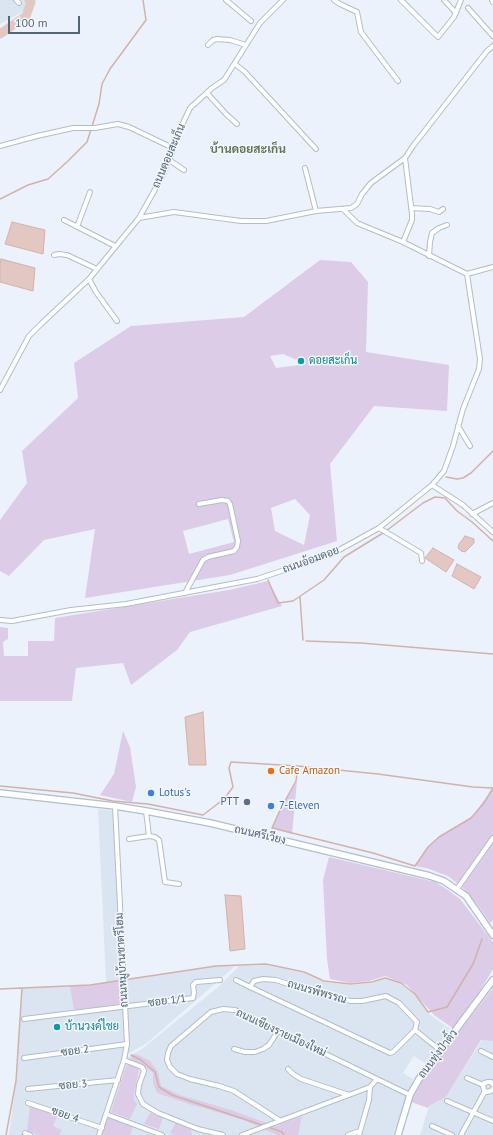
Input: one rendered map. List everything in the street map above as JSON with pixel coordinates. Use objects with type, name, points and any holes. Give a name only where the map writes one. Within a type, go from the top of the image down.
[{"type":"main road","name":"ถนนศรีเวียง","points":[[0,793],[115,806],[215,824],[430,876],[444,881],[466,896],[493,934]]},
{"type":"main road","name":"ถนนทุ่งป่าติ้ว","points":[[398,1135],[410,1095],[419,1078],[493,980]]},
{"type":"street","points":[[226,0],[251,20]]},
{"type":"street","name":"ถนนดอยสะเก็น","points":[[0,390],[29,336],[89,279],[139,218],[155,191],[169,160],[174,142],[190,108],[224,80],[260,23],[283,0]]},
{"type":"street","points":[[334,0],[356,12],[361,32],[398,81]]},
{"type":"street","points":[[401,0],[438,37],[454,17],[461,0]]},
{"type":"street","points":[[444,0],[456,13]]},
{"type":"street","points":[[468,8],[493,36]]},
{"type":"street","points":[[208,45],[213,40],[217,39],[230,40],[246,45]]},
{"type":"street","points":[[139,218],[174,212],[241,221],[266,221],[316,211],[351,208],[357,204],[362,194],[371,183],[405,158],[493,46]]},
{"type":"street","points":[[234,64],[245,72],[316,149]]},
{"type":"street","points":[[207,93],[237,124]]},
{"type":"street","points":[[0,146],[73,128],[95,128],[118,124],[129,127],[173,148]]},
{"type":"street","points":[[404,242],[412,220],[412,208],[405,158]]},
{"type":"street","points":[[169,160],[184,170]]},
{"type":"street","points":[[305,168],[316,211]]},
{"type":"street","points":[[77,227],[90,192]]},
{"type":"street","points":[[412,208],[439,212],[442,209]]},
{"type":"street","points":[[343,209],[357,223],[404,242],[467,274],[493,267]]},
{"type":"street","points":[[64,220],[115,246]]},
{"type":"street","points":[[429,256],[432,233],[447,225]]},
{"type":"street","points":[[54,255],[67,255],[97,269]]},
{"type":"street","name":"ถนนอ้อมดอย","points":[[0,620],[12,621],[71,610],[126,604],[257,579],[330,555],[379,528],[432,485],[444,471],[453,446],[462,408],[479,369],[480,359],[467,274]]},
{"type":"street","points":[[89,279],[96,292],[117,321]]},
{"type":"street","points":[[458,426],[470,446]]},
{"type":"street","points":[[432,485],[463,506],[493,532]]},
{"type":"street","points":[[185,592],[203,560],[208,557],[234,551],[237,547],[238,541],[230,504],[228,501],[222,500],[199,504]]},
{"type":"street","points":[[472,514],[493,503]]},
{"type":"street","points":[[379,528],[421,553],[422,561]]},
{"type":"street","name":"ถนนหมู่บ้านชาตรีโฮม","points":[[99,1135],[118,1080],[127,1044],[115,806]]},
{"type":"street","points":[[146,811],[149,836]]},
{"type":"street","points":[[129,838],[149,836],[156,837],[159,840],[165,882],[179,884]]},
{"type":"street","points":[[457,889],[493,838]]},
{"type":"street","name":"ถนนรพีพรรณ","points":[[236,980],[250,987],[390,1053],[393,1052],[415,1030],[417,1022],[405,1008],[386,996],[351,1002],[319,994],[276,980],[263,979],[254,981],[250,987]]},
{"type":"street","name":"ซอย 1/1","points":[[124,1007],[193,998],[193,984],[196,982],[220,980]]},
{"type":"street","points":[[24,1019],[124,1007]]},
{"type":"street","name":"ถนนเชียงรายเมืองใหม่","points":[[279,1120],[234,1091],[177,1074],[170,1067],[167,1060],[168,1052],[171,1046],[211,1012],[223,1009],[235,1010],[410,1095]]},
{"type":"street","points":[[415,1030],[441,1050]]},
{"type":"street","points":[[234,1049],[245,1052],[263,1050],[269,1045],[278,1031]]},
{"type":"street","name":"ซอย 2","points":[[24,1058],[127,1044]]},
{"type":"street","points":[[481,1051],[493,1057]]},
{"type":"street","points":[[124,1060],[142,1066],[144,1071],[139,1085],[138,1094],[143,1104],[158,1113],[198,1129],[223,1135]]},
{"type":"street","points":[[288,1069],[292,1074],[301,1079],[350,1095]]},
{"type":"street","points":[[461,1135],[485,1091],[483,1085],[467,1078]]},
{"type":"street","points":[[242,1135],[370,1087],[376,1079]]},
{"type":"street","name":"ซอย 3","points":[[28,1089],[118,1080]]},
{"type":"street","points":[[483,1085],[486,1082],[492,1082]]},
{"type":"street","points":[[348,1135],[360,1133],[369,1100],[370,1087]]},
{"type":"street","points":[[485,1091],[489,1092],[493,1089]]},
{"type":"street","points":[[447,1101],[493,1121]]},
{"type":"street","name":"ซอย 4","points":[[28,1103],[102,1128]]},
{"type":"street","points":[[106,1114],[162,1135]]},
{"type":"street","points":[[432,1126],[452,1135]]},
{"type":"street","points":[[196,1135],[198,1129]]},
{"type":"street","points":[[25,1133],[30,1135]]},
{"type":"shaded area","points":[[0,0],[26,0],[29,8],[0,24]]},
{"type":"shaded area","points":[[12,222],[45,230],[43,254],[5,244]]},
{"type":"shaded area","points":[[1,259],[35,268],[33,291],[0,282]]},
{"type":"shaded area","points":[[320,260],[351,262],[368,282],[366,352],[449,365],[447,411],[374,406],[330,464],[337,541],[230,575],[85,598],[95,529],[44,540],[9,576],[0,571],[0,520],[27,483],[22,451],[78,398],[74,363],[131,326],[244,317]],"holes":[[[283,354],[307,364],[276,368],[270,356]],[[295,499],[310,515],[304,545],[275,531],[271,508]],[[228,519],[234,542],[189,554],[183,531]]]},
{"type":"shaded area","points":[[465,536],[474,539],[474,543],[465,552],[458,548]]},
{"type":"shaded area","points":[[433,548],[454,560],[446,572],[425,558]]},
{"type":"shaded area","points":[[457,564],[481,577],[474,589],[452,576]]},
{"type":"shaded area","points":[[268,581],[282,606],[190,632],[177,650],[131,685],[123,663],[76,668],[72,701],[0,701],[0,627],[8,628],[8,639],[3,642],[4,656],[28,656],[28,641],[54,641],[55,618],[229,590]]},
{"type":"shaded area","points":[[203,712],[206,765],[189,765],[185,717]]},
{"type":"shaded area","points":[[123,731],[130,747],[136,787],[132,802],[100,795],[114,774]]},
{"type":"shaded area","points":[[297,781],[292,834],[272,828],[281,807]]},
{"type":"shaded area","points":[[493,788],[493,834],[458,884],[448,876],[426,868],[415,866],[428,847],[439,837],[471,818]]},
{"type":"shaded area","points":[[98,809],[116,811],[123,980],[216,966],[233,965],[233,968],[147,1043],[128,1054],[128,1057],[142,1049],[218,987],[239,966],[266,965],[304,973],[324,982],[350,985],[373,983],[385,979],[401,984],[415,995],[428,1013],[450,1029],[425,1063],[414,1056],[403,1073],[413,1079],[393,1135],[9,1135],[16,1081],[22,988],[90,985],[106,982]]},
{"type":"shaded area","points":[[493,843],[493,920],[490,923],[462,887]]},
{"type":"shaded area","points":[[329,857],[435,882],[460,899],[493,942],[493,969],[468,1011],[454,1029],[434,1015],[407,985],[385,976],[369,981],[350,983],[330,979],[327,959],[323,880]]},
{"type":"shaded area","points":[[225,895],[241,896],[245,949],[230,951]]},
{"type":"shaded area","points":[[121,980],[121,1006],[74,1010],[70,986],[90,985]]},
{"type":"shaded area","points":[[493,988],[493,1041],[481,1040],[446,1097],[428,1108],[411,1102],[425,1076]]},
{"type":"shaded area","points":[[482,1040],[493,1041],[493,1135],[420,1135],[429,1106],[446,1097]]},
{"type":"shaded area","points":[[133,1054],[150,1061],[158,1072],[161,1086],[180,1095],[231,1110],[275,1126],[302,1116],[298,1135],[277,1135],[246,1121],[157,1093],[153,1083],[153,1073],[145,1067],[130,1060]]},
{"type":"shaded area","points":[[128,1065],[139,1069],[134,1093],[134,1100],[137,1104],[130,1119],[111,1112],[126,1066]]},
{"type":"shaded area","points":[[30,1105],[57,1116],[53,1126],[61,1130],[60,1135],[39,1135],[27,1131]]},
{"type":"shaded area","points":[[150,1113],[163,1117],[159,1129],[144,1124]]},
{"type":"shaded area","points":[[107,1116],[133,1126],[130,1135],[100,1135]]},
{"type":"shaded area","points":[[176,1122],[191,1129],[192,1135],[175,1135],[170,1133]]},
{"type":"waterway","points":[[0,34],[26,16],[31,2],[29,0]]},
{"type":"waterway","points":[[0,199],[28,185],[48,179],[87,142],[99,104],[102,84],[110,69],[146,20],[143,0]]},
{"type":"waterway","points":[[446,477],[457,479],[463,478],[471,473],[493,451]]},
{"type":"waterway","points":[[386,531],[423,503],[435,497],[445,498],[457,511],[493,541]]},
{"type":"waterway","points":[[268,580],[278,603],[293,601],[324,580],[344,557],[383,533]]},
{"type":"waterway","points":[[300,597],[303,640]]},
{"type":"waterway","points":[[306,641],[361,643],[493,654]]},
{"type":"waterway","points":[[0,786],[73,793],[113,801],[148,804],[203,815],[224,799],[233,787],[229,768],[231,762],[298,766]]},
{"type":"waterway","points":[[298,766],[378,774],[473,787],[493,788],[484,803],[471,818],[439,837],[428,847],[415,866],[373,853],[272,828],[296,781],[298,766]]},
{"type":"waterway","points":[[22,988],[90,985],[216,966],[266,964],[304,972],[324,981],[350,984],[372,982],[385,978],[401,983],[415,994],[428,1012],[447,1007],[473,964],[482,939]]},
{"type":"waterway","points":[[0,989],[22,988],[16,1081],[6,1135]]},
{"type":"waterway","points":[[131,1055],[141,1060],[155,1072],[159,1087],[172,1095],[265,1126]]},
{"type":"waterway","points":[[268,1127],[282,1132],[284,1135]]},
{"type":"place","name":"ดอยสะเก็น","points":[[301,361]]},
{"type":"place","name":"Cafe Amazon","points":[[271,771]]},
{"type":"place","name":"Lotus's","points":[[151,793]]},
{"type":"place","name":"PTT","points":[[247,802]]},
{"type":"place","name":"7-Eleven","points":[[271,806]]},
{"type":"place","name":"บ้านวงค์ไชย","points":[[57,1027]]},
{"type":"district","name":"บ้านดอยสะเก็น","points":[[248,150]]}]
